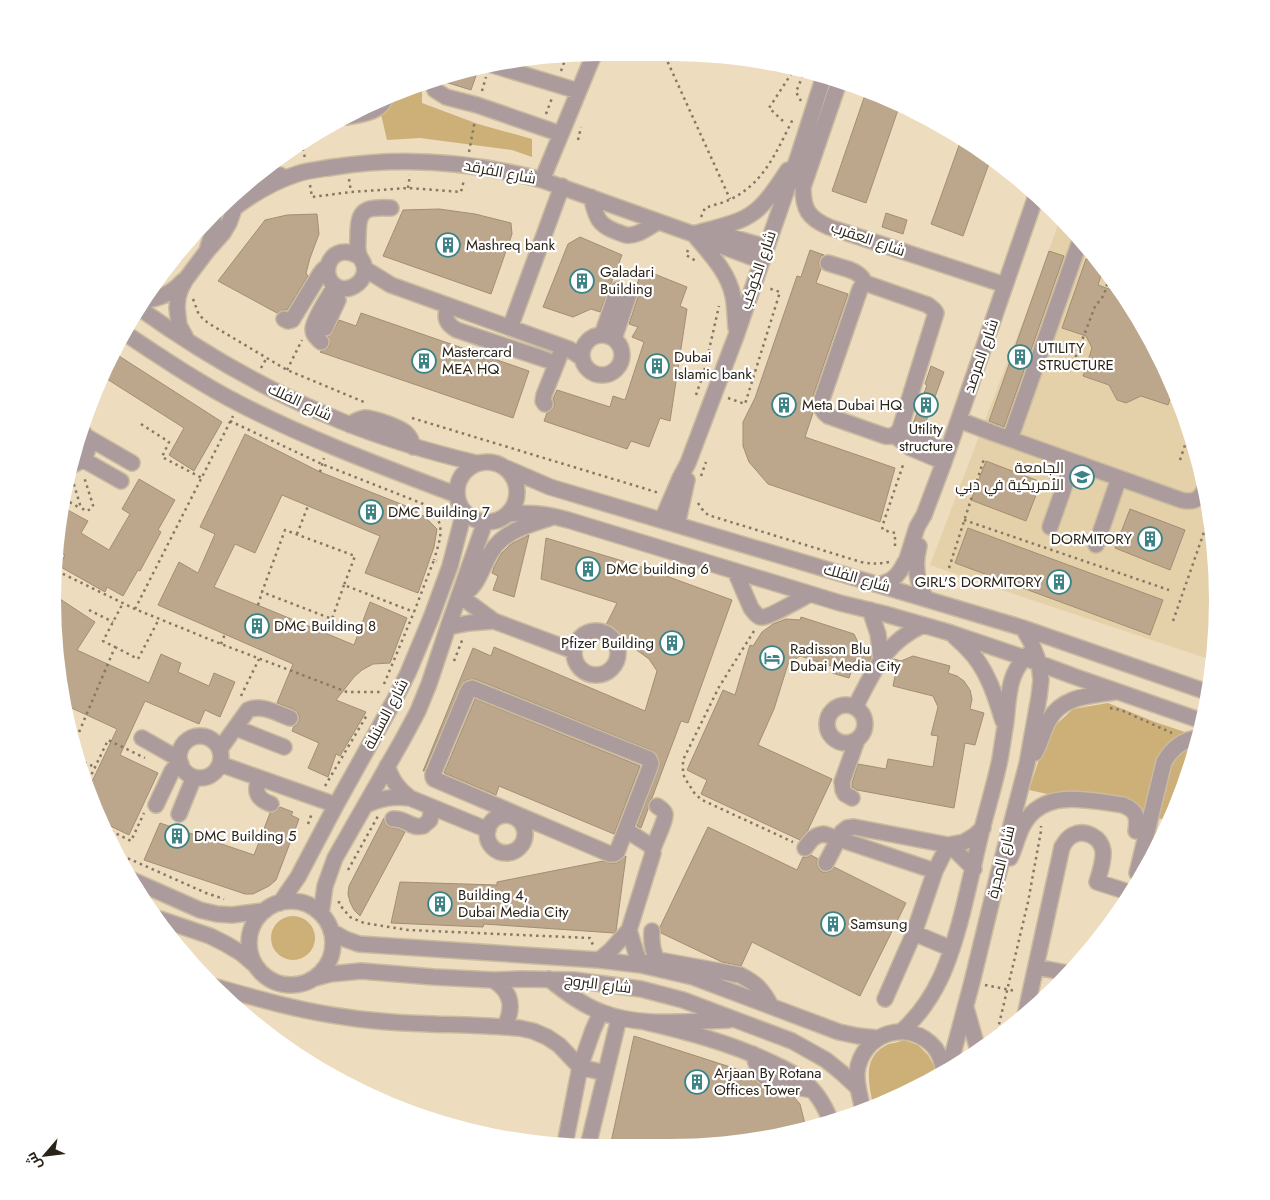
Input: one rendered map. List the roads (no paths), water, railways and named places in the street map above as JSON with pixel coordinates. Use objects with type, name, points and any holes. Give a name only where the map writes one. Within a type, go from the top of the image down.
[{"type":"street","points":[[542,180],[591,61]]},
{"type":"street","points":[[506,70],[578,92]]},
{"type":"street","name":"شارع الكوكب","points":[[669,523],[688,476],[688,463],[736,336],[822,84]]},
{"type":"street","points":[[434,88],[446,97],[477,105],[561,134]]},
{"type":"street","name":"شارع العقرب","points":[[838,88],[803,186],[803,200],[808,212],[817,221],[829,227],[1005,285]]},
{"type":"street","points":[[736,336],[735,310],[729,284],[715,260],[693,234],[742,220],[752,214],[761,206],[798,157]]},
{"type":"street","name":"شارع الفرقد","points":[[267,177],[379,162],[440,162],[467,166],[542,180],[727,248],[764,254]]},
{"type":"street","name":"شارع الفرقد","points":[[234,206],[266,187],[303,172]]},
{"type":"street","points":[[510,328],[562,186]]},
{"type":"street","points":[[591,197],[600,223],[627,236],[639,233],[658,222]]},
{"type":"street","name":"شارع المرصد","points":[[880,585],[891,580],[900,571],[910,552],[917,527],[924,515],[959,420],[1034,203]]},
{"type":"street","points":[[286,323],[292,320],[322,270],[350,288],[357,286],[358,224],[361,216],[372,208],[392,204]]},
{"type":"street","name":"شارع الفرقد","points":[[187,340],[179,325],[178,297],[186,279],[229,223],[231,208]]},
{"type":"street","name":"شارع الفرقد","points":[[207,251],[213,225]]},
{"type":"street","points":[[1010,439],[1077,248]]},
{"type":"street","points":[[323,335],[315,337],[313,329],[333,278],[333,256],[338,253],[391,285],[570,348],[587,370],[593,374],[599,376],[612,374],[621,364],[622,350],[619,344],[608,337],[595,336],[570,348],[547,360],[537,385]]},
{"type":"street","points":[[828,263],[858,273],[864,279],[865,284]]},
{"type":"street","name":"شارع الفرقد","points":[[154,298],[170,292],[186,279]]},
{"type":"street","points":[[865,284],[928,305],[936,313],[897,432]]},
{"type":"street","points":[[865,284],[861,286],[821,402],[822,410],[828,416],[885,436],[897,432],[917,440],[946,456]]},
{"type":"street","points":[[608,337],[623,292]]},
{"type":"street","points":[[448,306],[446,320],[451,327],[547,360]]},
{"type":"street","name":"شارع الفلك","points":[[145,312],[187,340],[254,380],[296,402],[350,425],[476,464]]},
{"type":"street","name":"شارع الفلك","points":[[130,337],[240,404],[328,445],[457,495]]},
{"type":"street","points":[[547,400],[570,348]]},
{"type":"street","points":[[959,420],[1188,502],[1199,498]]},
{"type":"street","points":[[79,465],[128,471],[87,438]]},
{"type":"street","points":[[80,460],[87,453],[86,442]]},
{"type":"street","points":[[491,462],[506,468],[512,473],[518,489],[514,507],[501,519],[493,522],[478,520],[464,512],[457,495],[457,487],[464,473],[476,464],[491,462]]},
{"type":"street","points":[[1050,527],[1073,462]]},
{"type":"street","name":"شارع الفلك","points":[[506,468],[550,487],[1023,628],[1201,690]]},
{"type":"street","points":[[1096,545],[1119,478]]},
{"type":"street","name":"شارع السنبلة","points":[[280,903],[298,877],[408,673],[432,618],[450,566],[464,512]]},
{"type":"street","name":"شارع الفلك","points":[[508,514],[526,513],[554,516],[810,594],[1033,657],[1118,692],[1195,719]]},
{"type":"street","name":"شارع المرصد","points":[[924,515],[916,566],[919,584],[926,599]]},
{"type":"street","points":[[554,516],[511,532],[499,542],[489,553],[476,583],[460,596],[494,622],[574,651]]},
{"type":"street","name":"شارع السنبلة","points":[[321,914],[325,886],[335,858],[404,739],[418,711],[433,674],[485,522]]},
{"type":"street","points":[[735,571],[754,613],[763,617],[810,594]]},
{"type":"street","points":[[870,610],[878,634],[881,658]]},
{"type":"street","points":[[448,627],[494,622]]},
{"type":"street","points":[[855,707],[881,658],[904,635],[923,625]]},
{"type":"street","name":"شارع المجرة","points":[[951,1059],[1027,764],[1040,688],[1040,671],[1023,628]]},
{"type":"street","points":[[951,633],[974,656],[985,673],[997,700],[1005,728]]},
{"type":"street","points":[[1033,657],[1042,645],[1058,641]]},
{"type":"street","name":"شارع المجرة","points":[[902,1031],[925,1006],[943,974],[952,949],[1000,760],[1010,684],[1016,670],[1033,657]]},
{"type":"street","points":[[472,688],[649,759],[651,763],[626,830],[617,852],[614,854],[512,815],[437,781],[433,777],[469,689],[472,688]]},
{"type":"street","points":[[1027,764],[1036,751],[1049,720],[1060,707],[1083,696],[1118,692]]},
{"type":"street","points":[[842,706],[855,707],[860,711],[864,716],[865,730],[857,740],[851,743],[844,743],[838,742],[833,738],[828,726],[828,719],[831,713],[842,706]]},
{"type":"street","points":[[143,735],[200,778],[206,777],[217,770],[220,757],[248,710],[255,707],[263,708],[290,718]]},
{"type":"street","points":[[236,728],[284,747]]},
{"type":"street","points":[[179,814],[186,742],[196,736],[202,736],[214,741],[220,757],[259,778],[336,805]]},
{"type":"street","points":[[852,798],[843,790],[842,782],[857,740]]},
{"type":"street","points":[[1139,865],[1164,762],[1169,753],[1177,746],[1190,740]]},
{"type":"street","points":[[155,807],[172,771],[177,766],[183,764]]},
{"type":"street","points":[[387,766],[396,786],[410,798]]},
{"type":"street","points":[[259,778],[256,786],[257,794],[263,801],[271,804]]},
{"type":"street","points":[[366,805],[389,797],[410,798],[488,830]]},
{"type":"street","points":[[998,875],[1008,862],[1024,823],[1031,814],[1051,802],[1074,798],[1123,805],[1130,808],[1135,814],[1137,822],[1136,831]]},
{"type":"street","points":[[393,818],[402,819],[414,826],[423,826],[430,820],[431,811],[429,806]]},
{"type":"street","points":[[599,960],[629,930],[653,857],[653,849],[664,820],[665,814],[657,806]]},
{"type":"street","points":[[512,815],[520,822],[523,828],[525,833],[524,839],[518,849],[513,852],[501,853],[491,847],[487,836],[488,830],[490,824],[495,819],[501,816],[512,815]]},
{"type":"street","points":[[826,863],[842,832],[854,826],[948,845],[964,842],[982,828]]},
{"type":"street","points":[[626,830],[653,849]]},
{"type":"street","points":[[1028,1003],[1062,847],[1067,839],[1074,834],[1083,833],[1092,835],[1099,841],[1103,849],[1103,858],[1097,882],[1123,890]]},
{"type":"street","points":[[806,848],[813,837],[818,834],[824,834],[935,871]]},
{"type":"street","points":[[948,845],[974,868]]},
{"type":"street","points":[[885,999],[914,933],[935,871],[948,845]]},
{"type":"street","points":[[143,885],[209,912],[232,915],[263,911]]},
{"type":"street","points":[[169,922],[210,936],[226,944],[241,953],[264,975],[276,982],[289,986],[303,984],[315,978],[329,962],[333,942],[327,922],[321,914],[309,905],[302,903],[280,903],[271,906],[263,911],[251,931],[249,942],[250,954],[254,964]]},
{"type":"street","points":[[629,930],[641,964]]},
{"type":"street","points":[[652,931],[653,951],[662,964]]},
{"type":"street","name":"شارع البروج","points":[[331,932],[359,944],[662,964],[693,978],[821,1026],[839,1032],[877,1038]]},
{"type":"street","points":[[914,933],[952,949]]},
{"type":"street","points":[[1036,967],[1060,972]]},
{"type":"street","name":"شارع البروج","points":[[315,978],[330,974],[362,971],[493,980],[549,979],[596,982],[641,989],[683,1000],[792,1041],[826,1060],[857,1087]]},
{"type":"street","points":[[549,979],[576,999],[601,1012],[618,1018],[645,1022],[717,1041],[753,1054],[792,1072],[814,1091],[828,1115]]},
{"type":"street","points":[[493,980],[501,985],[510,1000],[511,1009],[505,1026]]},
{"type":"street","points":[[229,991],[299,1009],[346,1018],[393,1022],[505,1026],[533,1031],[559,1045],[580,1068],[605,1073]]},
{"type":"street","points":[[966,1007],[976,1043]]},
{"type":"street","points":[[566,1138],[580,1068],[589,1039],[601,1012]]},
{"type":"street","points":[[590,1139],[618,1018]]},
{"type":"street","points":[[645,1022],[737,1020]]},
{"type":"street","points":[[861,1103],[857,1087],[860,1059],[877,1038],[889,1033],[902,1031],[915,1034],[927,1040],[936,1049],[943,1065]]},
{"type":"place","name":"Mashreq bank","points":[[448,245]]},
{"type":"place","name":"Galadari Building","points":[[582,281]]},
{"type":"place","name":"UTILITY STRUCTURE","points":[[1020,357]]},
{"type":"place","name":"Mastercard MEA HQ","points":[[424,361]]},
{"type":"place","name":"Dubai Islamic bank","points":[[657,366]]},
{"type":"place","name":"Meta Dubai HQ","points":[[784,405]]},
{"type":"place","name":"Utility structure","points":[[926,405]]},
{"type":"place","name":"الجامعة الأمريكية في دبي","points":[[1082,477]]},
{"type":"place","name":"DMC Building 7","points":[[371,512]]},
{"type":"place","name":"DORMITORY","points":[[1150,539]]},
{"type":"place","name":"DMC building 6","points":[[588,569]]},
{"type":"place","name":"GIRL'S DORMITORY","points":[[1059,582]]},
{"type":"place","name":"DMC Building 8","points":[[257,626]]},
{"type":"place","name":"Pfizer Building","points":[[672,643]]},
{"type":"place","name":"Radisson Blu Dubai Media City","points":[[772,658]]},
{"type":"place","name":"DMC Building 5","points":[[177,836]]},
{"type":"place","name":"Building 4, Dubai Media City","points":[[440,904]]},
{"type":"place","name":"Samsung","points":[[833,924]]},
{"type":"place","name":"Arjaan By Rotana Offices Tower","points":[[697,1082]]}]
